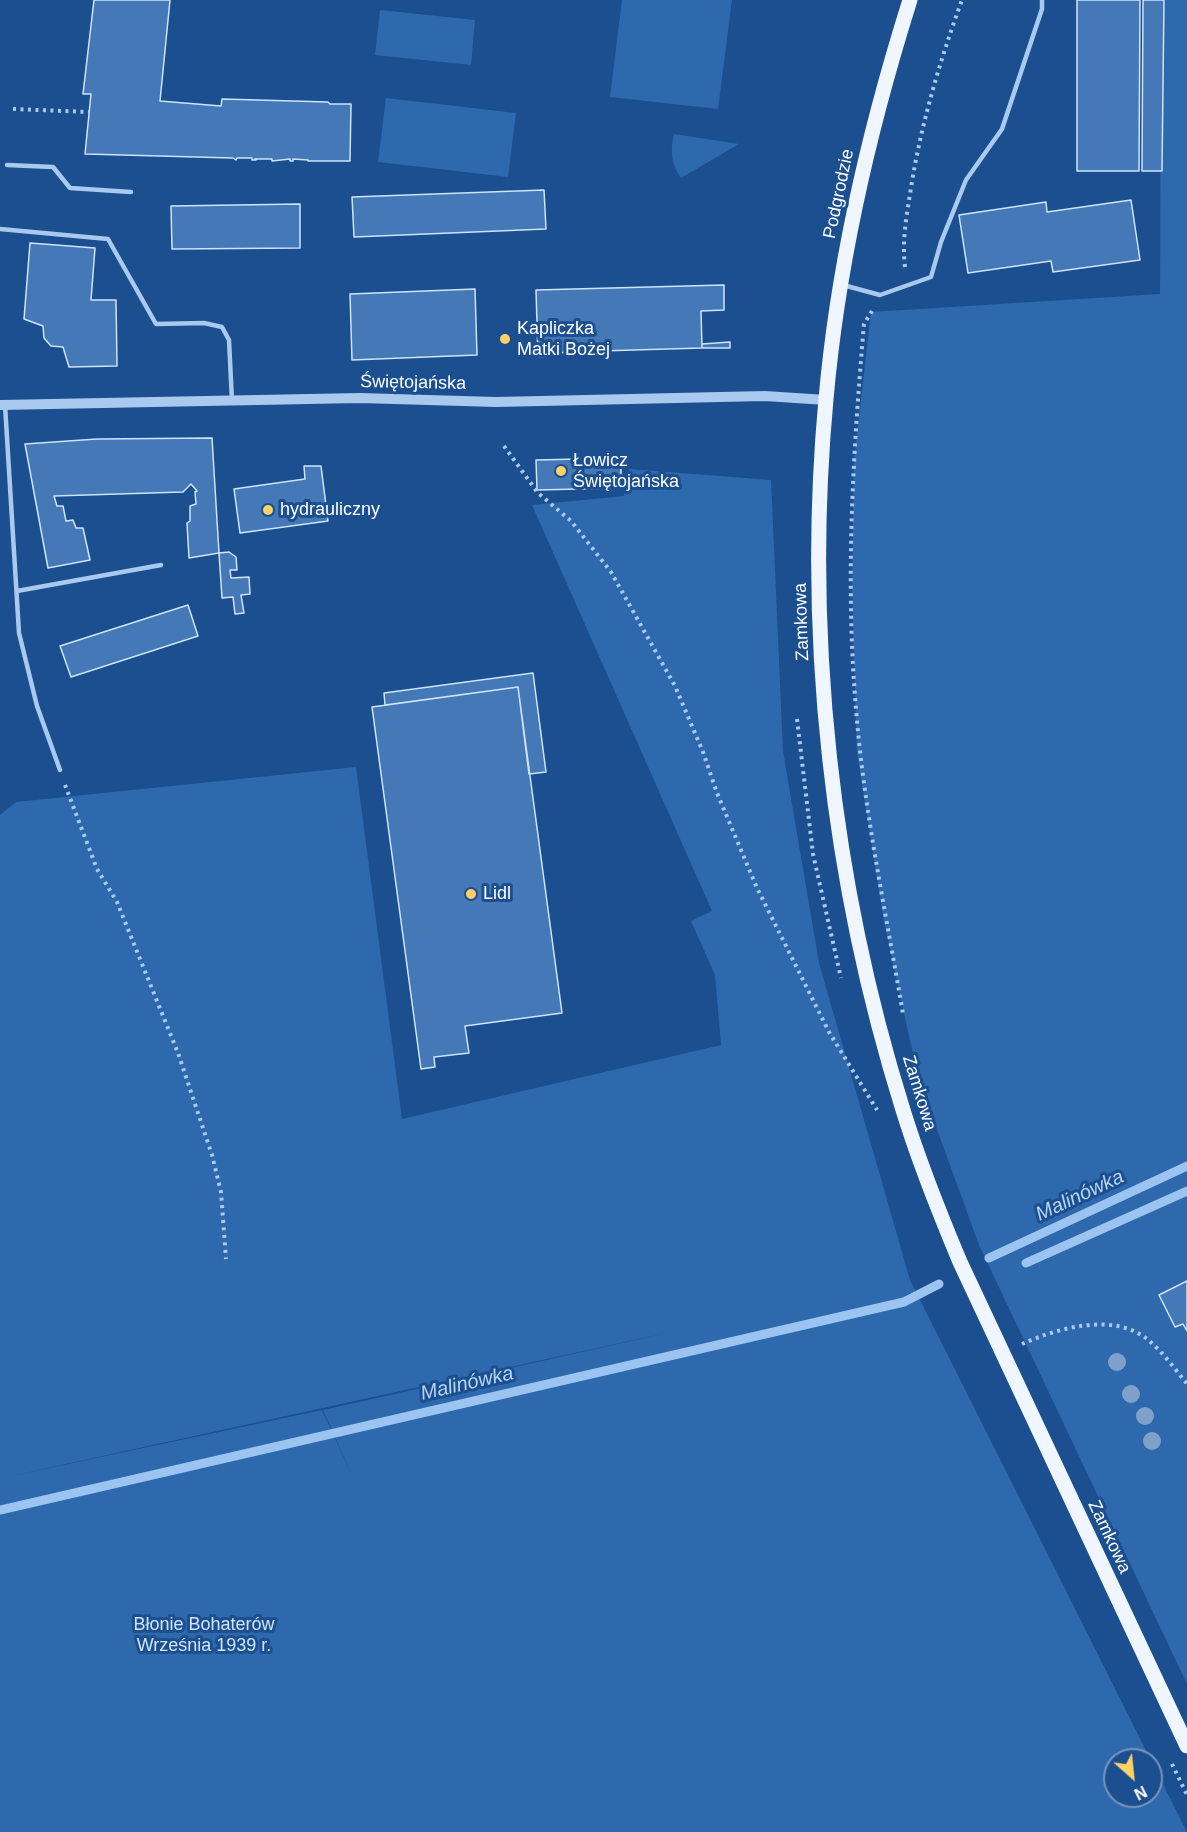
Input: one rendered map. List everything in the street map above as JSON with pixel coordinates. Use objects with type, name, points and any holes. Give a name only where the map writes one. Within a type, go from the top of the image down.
[{"type":"main road","name":"Podgrodzie","points":[[826,400],[841,285],[863,167],[889,67],[910,0]]},
{"type":"main road","name":"Zamkowa","points":[[826,400],[821,478],[821,621],[829,756],[839,833],[878,1020],[903,1111],[927,1180],[960,1262],[1187,1746]]},
{"type":"street","name":"Świętojańska","points":[[2,405],[360,398],[496,402],[765,396],[826,400]]},
{"type":"lane","points":[[841,285],[880,295],[931,277],[941,242],[966,180],[1002,129],[1042,9],[1042,0]]},
{"type":"lane","points":[[7,165],[53,167],[70,188],[131,192]]},
{"type":"lane","points":[[0,229],[108,239],[156,324],[204,323],[222,327],[229,340],[232,401]]},
{"type":"lane","points":[[2,405],[20,633],[34,696],[60,770]]},
{"type":"lane","points":[[16,591],[161,565]]},
{"type":"path","points":[[906,285],[903,243],[914,165],[936,78],[962,0]]},
{"type":"path","points":[[13,109],[89,112]]},
{"type":"path","points":[[880,295],[864,324],[863,335],[851,508],[852,614],[856,710],[869,815],[904,1019]]},
{"type":"path","points":[[504,446],[538,493],[571,521],[611,572],[675,686],[757,888],[829,1032],[881,1117]]},
{"type":"path","points":[[60,770],[97,869],[117,902],[178,1053],[212,1155],[221,1192],[226,1259]]},
{"type":"path","points":[[1001,1353],[1040,1336],[1092,1324],[1119,1325],[1146,1338],[1187,1384]]},
{"type":"path","points":[[1017,1334],[1027,1355]]},
{"type":"green space","points":[[622,0],[732,0],[718,109],[610,97]]},
{"type":"green space","points":[[1161,0],[1187,0],[1187,1684],[979,1245],[918,1077],[884,921],[857,752],[852,591],[854,461],[871,312],[1160,294]]},
{"type":"green space","points":[[380,10],[475,20],[471,65],[375,55]]},
{"type":"green space","points":[[386,98],[516,113],[508,177],[378,162]]},
{"type":"green space","points":[[674,134],[739,144],[681,178],[672,157]]},
{"type":"green space","name":"Błonie Bohaterów Września 1939 r.","points":[[629,469],[771,480],[783,751],[819,963],[910,1280],[1145,1748],[1103,1748],[1103,1808],[1163,1808],[1163,1784],[1187,1832],[0,1832],[0,815],[16,802],[356,767],[402,1119],[721,1045],[715,975],[691,921],[712,911],[532,505],[624,496]],"holes":[[[680,1330],[323,1410],[354,1480],[322,1410],[2,1478]]]},
{"type":"building","points":[[94,0],[170,0],[160,101],[221,106],[222,99],[351,104],[350,161],[293,159],[290,161],[290,159],[272,161],[272,159],[252,160],[252,158],[237,158],[236,160],[233,158],[85,154],[91,94],[83,94]]},
{"type":"building","points":[[1077,0],[1140,0],[1139,171],[1077,171]]},
{"type":"building","points":[[1143,0],[1164,0],[1162,171],[1142,171]]},
{"type":"building","points":[[544,190],[546,229],[354,237],[352,197]]},
{"type":"building","points":[[1131,200],[1140,260],[1053,272],[1051,261],[968,273],[959,215],[1046,202],[1047,212]]},
{"type":"building","points":[[300,204],[300,248],[172,249],[171,206]]},
{"type":"building","points":[[30,243],[95,248],[91,300],[116,300],[117,366],[69,367],[63,347],[51,346],[44,338],[43,326],[24,319]]},
{"type":"building","points":[[724,285],[724,310],[701,311],[702,348],[566,352],[560,353],[560,356],[548,354],[548,357],[538,357],[536,290]]},
{"type":"building","points":[[475,289],[477,355],[352,360],[350,294]]},
{"type":"building","points":[[730,342],[730,348],[702,348],[702,344]]},
{"type":"building","points":[[212,438],[219,553],[189,558],[187,523],[190,521],[190,506],[196,504],[195,492],[197,491],[191,484],[183,492],[54,496],[57,506],[63,506],[66,521],[73,520],[76,528],[83,528],[90,560],[48,568],[25,444],[97,439]]},
{"type":"building","points":[[621,458],[621,488],[537,490],[536,460]]},
{"type":"building","points":[[304,466],[321,466],[328,521],[240,533],[234,489],[305,479]]},
{"type":"building","points":[[229,552],[236,557],[237,570],[230,570],[231,578],[249,577],[250,594],[241,595],[244,613],[235,614],[233,597],[222,598],[219,553]]},
{"type":"building","points":[[188,605],[198,636],[71,677],[60,646]]},
{"type":"building","points":[[533,673],[546,772],[529,774],[518,687],[385,705],[384,693]]},
{"type":"building","name":"Lidl","points":[[518,687],[562,1013],[465,1026],[469,1053],[434,1057],[435,1067],[421,1069],[372,707]]},
{"type":"building","points":[[1187,1281],[1187,1331],[1183,1324],[1175,1327],[1159,1295]]},
{"type":"waterway","name":"Malinówka","points":[[989,1258],[1187,1166]]},
{"type":"waterway","points":[[1026,1263],[1187,1191]]},
{"type":"waterway","name":"Malinówka","points":[[0,1510],[904,1302],[939,1284]]},
{"type":"place","name":"Kapliczka Matki Bożej","points":[[505,339]]},
{"type":"place","name":"Łowicz Świętojańska","points":[[561,471]]},
{"type":"place","name":"hydrauliczny","points":[[268,510]]},
{"type":"place","name":"Lidl","points":[[471,894]]}]
